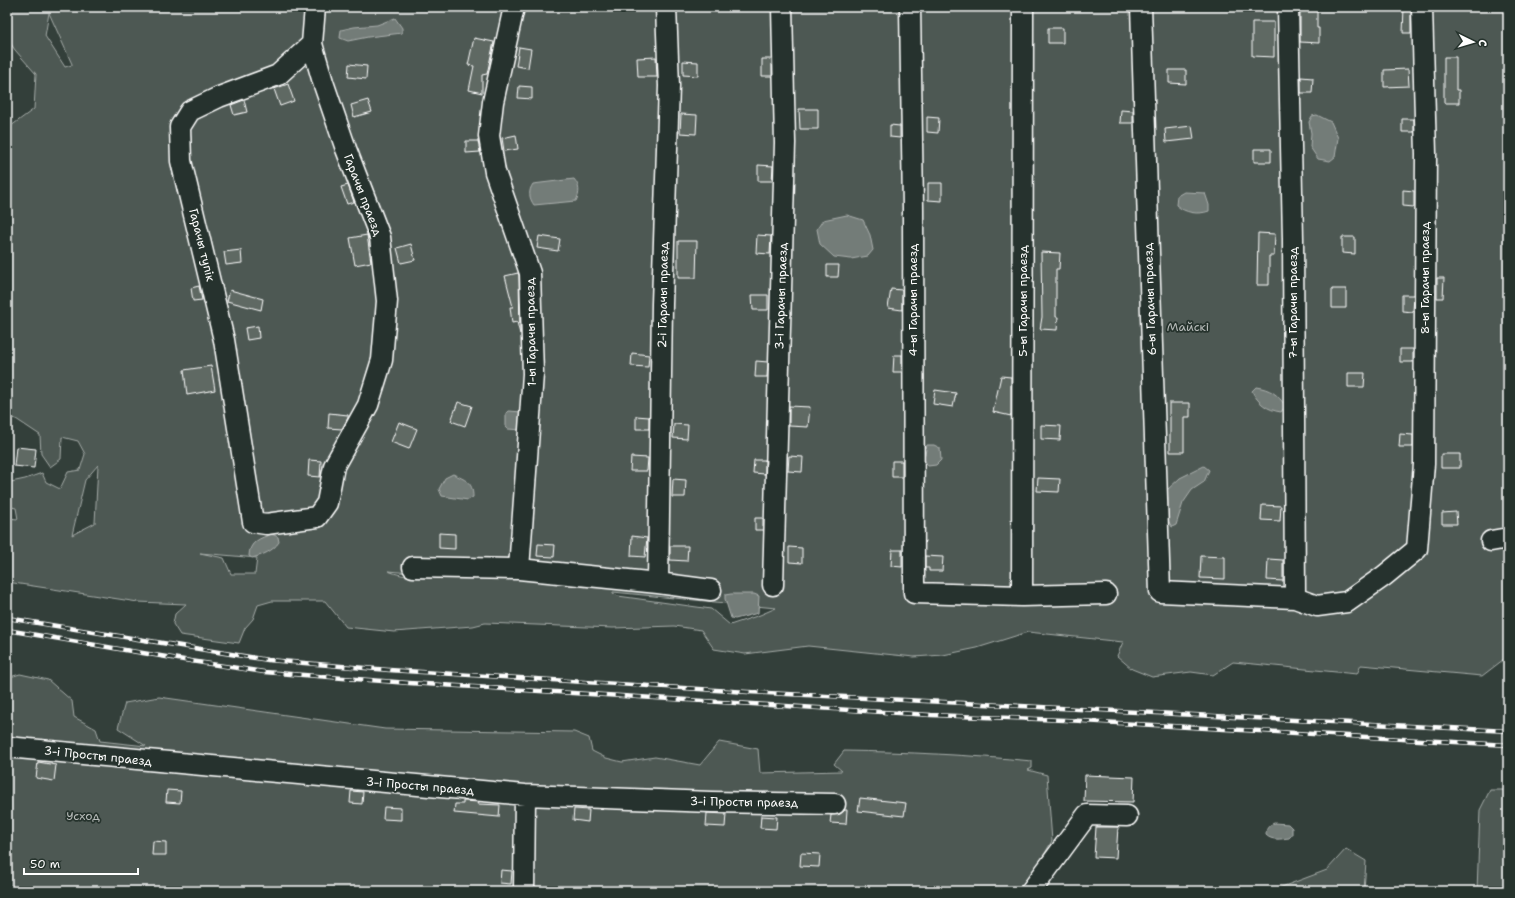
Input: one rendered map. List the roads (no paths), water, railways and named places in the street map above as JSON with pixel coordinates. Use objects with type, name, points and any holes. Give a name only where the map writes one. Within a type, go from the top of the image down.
[{"type":"lane","name":"Гарачы праезд","points":[[253,522],[266,524],[317,517],[327,503],[334,466],[368,405],[382,360],[387,302],[380,237],[346,149],[323,82],[312,44],[316,7]]},
{"type":"lane","name":"1-ы Гарачы праезд","points":[[514,7],[493,102],[490,136],[495,172],[530,273],[533,374],[519,569]]},
{"type":"lane","name":"2-і Гарачы праезд","points":[[658,583],[662,304],[669,86],[666,7]]},
{"type":"lane","name":"3-і Гарачы праезд","points":[[773,585],[785,143],[782,7]]},
{"type":"lane","name":"4-ы Гарачы праезд","points":[[910,7],[913,209],[914,593],[1022,596]]},
{"type":"lane","name":"5-ы Гарачы праезд","points":[[1022,596],[1023,7]]},
{"type":"lane","name":"6-ы Гарачы праезд","points":[[1141,7],[1160,592],[1295,598]]},
{"type":"lane","name":"7-ы Гарачы праезд","points":[[1288,7],[1293,239],[1295,598]]},
{"type":"lane","name":"8-ы Гарачы праезд","points":[[1295,598],[1317,606],[1347,602],[1384,576],[1417,549],[1424,464],[1426,154],[1422,7]]},
{"type":"lane","name":"Гарачы тупік","points":[[253,522],[224,340],[181,161],[180,127],[190,111],[219,97],[278,75],[312,44]]},
{"type":"lane","points":[[413,567],[519,569],[711,590]]},
{"type":"lane","points":[[1022,596],[1106,594]]},
{"type":"lane","name":"3-і Просты праезд","points":[[7,747],[525,795],[711,802],[835,804]]},
{"type":"lane","points":[[524,891],[525,795]]},
{"type":"lane","points":[[1031,891],[1087,815],[1127,816]]},
{"type":"railway","points":[[7,618],[268,660],[389,670],[748,692],[1508,731]]},
{"type":"railway","points":[[7,630],[264,672],[409,683],[931,715],[1065,720],[1508,745]]},
{"type":"park label","name":"Майскі","points":[[1188,327]]},
{"type":"park label","name":"Усход","points":[[83,816]]}]
